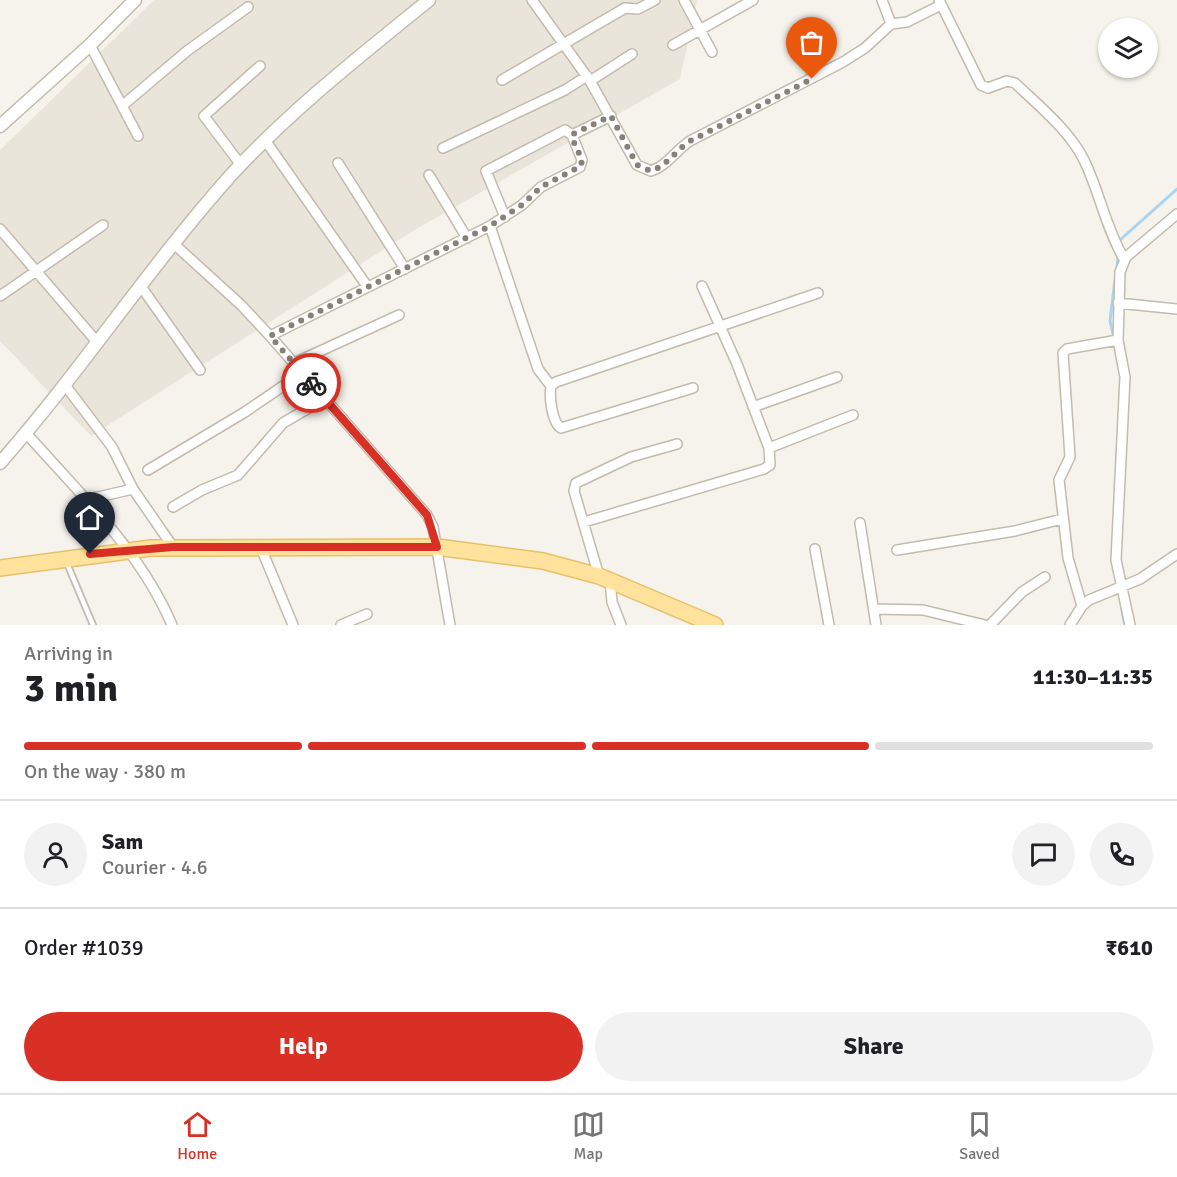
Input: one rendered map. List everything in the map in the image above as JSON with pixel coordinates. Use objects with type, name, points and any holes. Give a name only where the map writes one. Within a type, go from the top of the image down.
[{"type":"main road","points":[[0,568],[128,550],[173,547],[437,547],[543,561],[604,578],[713,625]]},
{"type":"street","points":[[0,126],[90,45],[135,0]]},
{"type":"street","points":[[0,463],[65,386],[140,285],[241,165],[325,84],[429,0]]},
{"type":"street","points":[[532,0],[589,78],[637,165],[645,170],[657,169],[675,150],[690,141],[852,57],[891,24],[907,22],[940,2],[981,85],[988,88],[1007,81],[1015,83],[1076,147],[1090,175],[1108,231],[1121,254],[1114,341],[1125,377],[1116,560],[1120,588],[1130,625]]},
{"type":"street","points":[[502,80],[625,8],[638,9],[655,0]]},
{"type":"street","points":[[684,0],[712,52]]},
{"type":"street","points":[[673,45],[753,0]]},
{"type":"street","points":[[882,0],[891,24]]},
{"type":"street","points":[[122,106],[187,51],[248,7]]},
{"type":"street","points":[[90,45],[138,136]]},
{"type":"street","points":[[442,148],[558,94],[632,54]]},
{"type":"street","points":[[241,165],[204,116],[261,66]]},
{"type":"street","points":[[572,135],[611,116]]},
{"type":"street","points":[[270,336],[505,217],[541,187],[581,166],[582,160],[572,135],[565,130],[487,169],[486,174],[505,217]]},
{"type":"street","points":[[265,140],[368,286]]},
{"type":"street","points":[[338,163],[405,269]]},
{"type":"street","points":[[429,175],[467,238]]},
{"type":"street","points":[[1121,254],[1177,214]]},
{"type":"street","points":[[0,297],[103,225]]},
{"type":"street","points":[[490,226],[538,369],[551,386],[556,423],[561,428],[693,388]]},
{"type":"street","points":[[0,230],[97,342]]},
{"type":"street","points":[[174,244],[241,305],[270,336],[427,515],[437,547],[450,625]]},
{"type":"street","points":[[140,285],[200,370]]},
{"type":"street","points":[[584,522],[767,468],[771,463],[769,448],[702,286]]},
{"type":"street","points":[[551,386],[818,293]]},
{"type":"street","points":[[1118,303],[1177,309]]},
{"type":"street","points":[[294,363],[399,315]]},
{"type":"street","points":[[1082,606],[1070,573],[1059,480],[1070,457],[1063,352],[1067,349],[1114,341]]},
{"type":"street","points":[[148,470],[225,424],[302,373]]},
{"type":"street","points":[[753,407],[837,377]]},
{"type":"street","points":[[65,386],[111,447],[133,489],[173,547]]},
{"type":"street","points":[[173,507],[202,490],[238,475],[282,423],[324,399]]},
{"type":"street","points":[[769,448],[853,415]]},
{"type":"street","points":[[26,433],[88,499],[128,550],[172,625]]},
{"type":"street","points":[[621,625],[574,491],[579,480],[631,457],[677,444]]},
{"type":"street","points":[[88,499],[133,489]]},
{"type":"street","points":[[897,550],[1015,531],[1062,519]]},
{"type":"street","points":[[860,523],[876,625]]},
{"type":"street","points":[[261,548],[292,625]]},
{"type":"street","points":[[815,549],[829,625]]},
{"type":"street","points":[[1070,625],[1082,606],[1140,579],[1177,554]]},
{"type":"street","points":[[990,625],[1022,592],[1045,577]]},
{"type":"street","points":[[874,609],[923,610],[985,625]]},
{"type":"street","points":[[341,625],[367,614]]},
{"type":"lane","points":[[65,558],[93,625]]},
{"type":"shaded area","points":[[154,0],[697,0],[680,79],[411,232],[91,436],[0,341],[0,150]]},
{"type":"waterway","points":[[1120,243],[1120,240],[1177,189]]},
{"type":"waterway","points":[[1117,270],[1118,256]]},
{"type":"waterway","points":[[1114,338],[1110,321],[1115,280]]},
{"type":"waterway","points":[[1122,610],[1125,625]]},
{"type":"way so far","points":[[311,383],[270,336],[490,226],[522,205],[541,187],[581,166],[582,160],[572,138],[573,134],[611,116],[637,165],[651,171],[662,166],[675,150],[690,141],[812,79]]},
{"type":"route","points":[[90,554],[173,547],[437,547],[433,527],[414,498],[311,383]]}]
